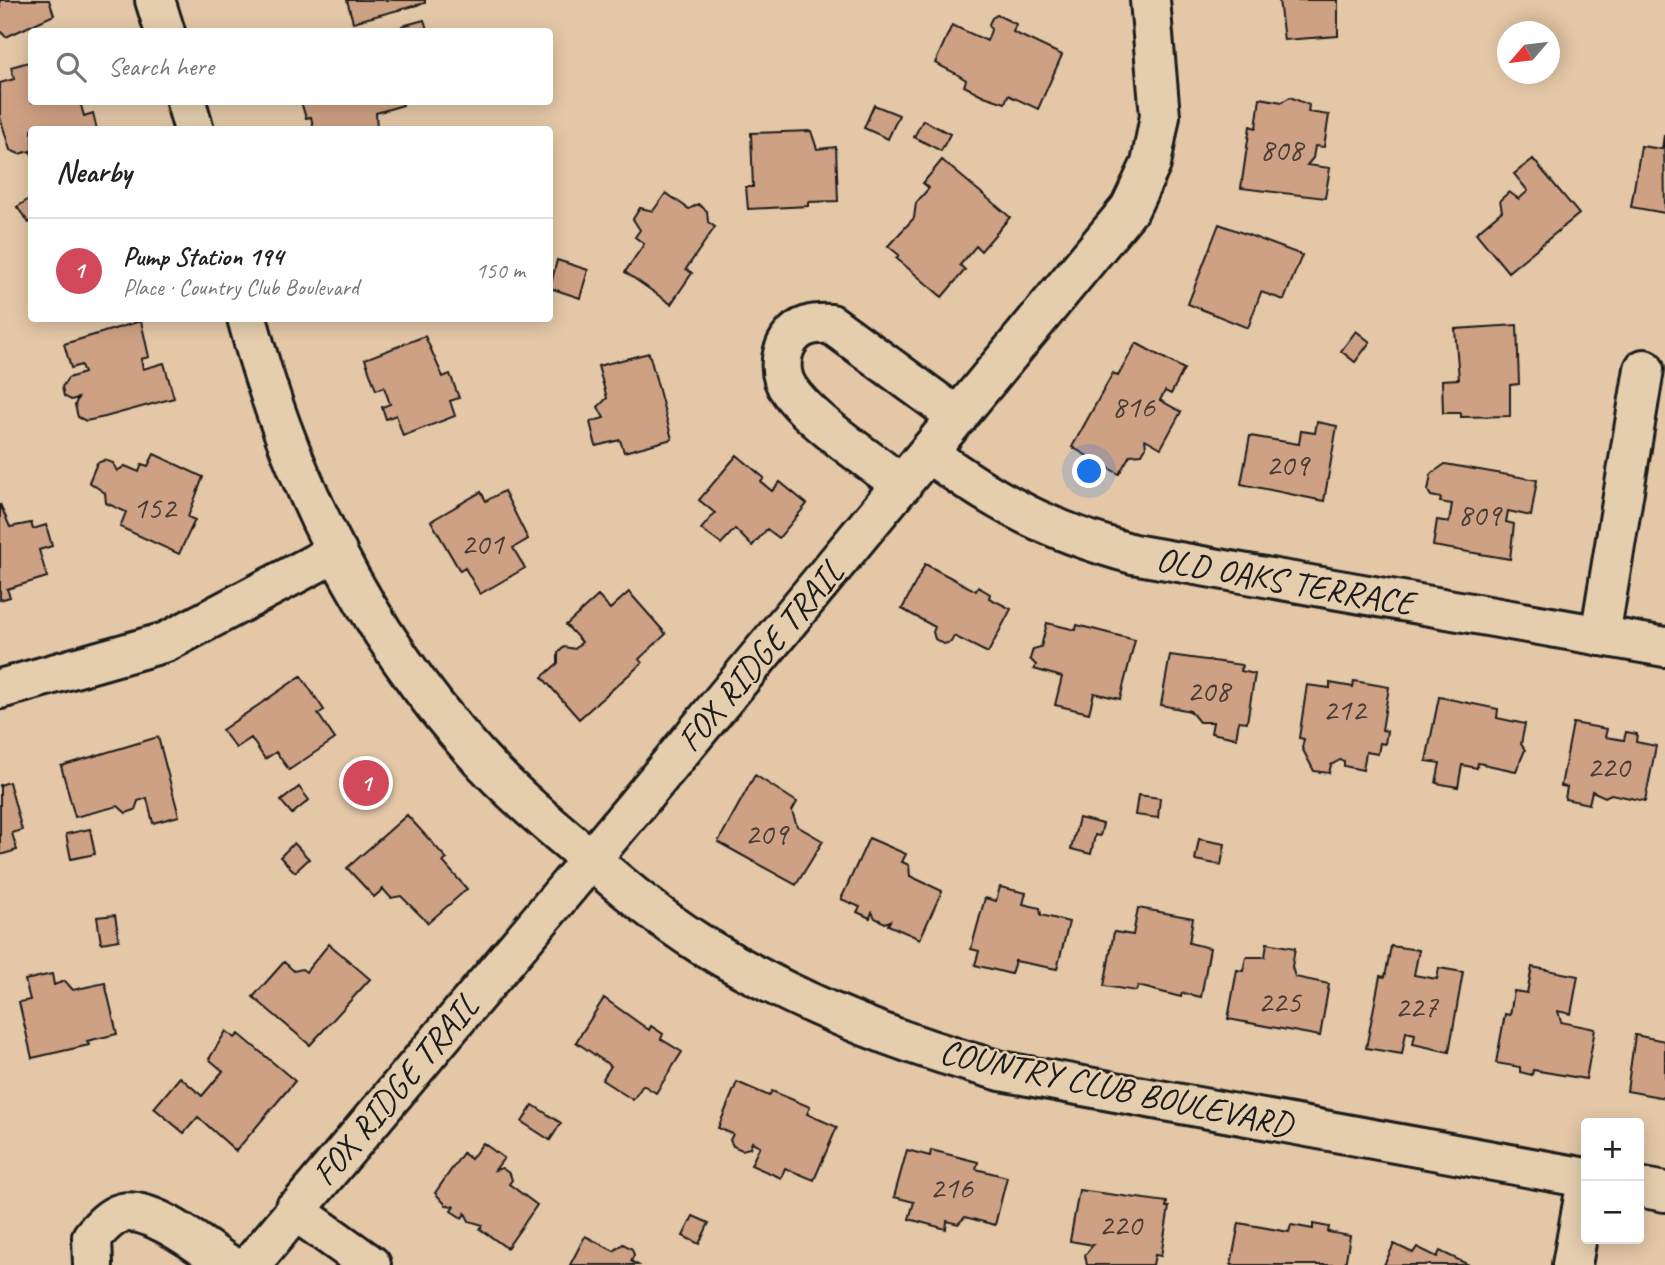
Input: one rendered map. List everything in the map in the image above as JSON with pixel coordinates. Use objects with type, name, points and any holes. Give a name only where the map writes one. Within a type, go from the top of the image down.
[{"type":"street","points":[[155,0],[164,28]]},
{"type":"street","name":"FOX RIDGE TRAIL","points":[[250,1265],[1130,208],[1151,164],[1160,116],[1150,0]]},
{"type":"street","points":[[187,105],[193,126]]},
{"type":"street","name":"COUNTRY CLUB BOULEVARD","points":[[248,322],[288,446],[337,552],[385,635],[475,753],[590,859],[661,918],[756,976],[831,1013],[944,1056],[1001,1071],[1105,1092],[1581,1177]]},
{"type":"street","points":[[902,485],[802,405],[788,389],[780,364],[787,343],[795,332],[813,323],[831,324],[958,416]]},
{"type":"street","points":[[1600,636],[1644,369]]},
{"type":"street","name":"OLD OAKS TERRACE","points":[[928,453],[970,483],[1036,522],[1083,540],[1133,554],[1665,647]]},
{"type":"street","points":[[0,689],[166,642],[337,552]]},
{"type":"street","points":[[1644,1188],[1665,1192]]},
{"type":"street","points":[[294,1210],[371,1265]]},
{"type":"street","points":[[93,1265],[92,1237],[106,1222],[123,1213],[150,1215],[229,1265]]},
{"type":"street","points":[[1572,1265],[1581,1214]]},
{"type":"building","points":[[0,0],[49,0],[54,15],[6,37],[0,31]]},
{"type":"building","points":[[347,0],[425,0],[425,3],[353,22]]},
{"type":"building","points":[[1279,0],[1338,0],[1338,36],[1284,40]]},
{"type":"building","points":[[997,15],[1016,24],[1013,32],[1062,55],[1038,109],[1008,95],[1005,103],[984,96],[964,86],[966,80],[935,63],[952,25],[987,41],[991,30],[989,24]]},
{"type":"building","points":[[424,20],[427,28],[403,28],[402,26]]},
{"type":"building","points":[[28,62],[28,105],[81,105],[84,116],[93,113],[96,126],[28,126],[28,152],[19,154],[10,150],[0,117],[0,83],[14,79],[11,67]]},
{"type":"building","points":[[1290,97],[1309,105],[1308,112],[1329,115],[1324,147],[1315,146],[1313,158],[1307,165],[1330,168],[1325,198],[1241,188],[1250,126],[1256,128],[1260,98],[1282,102]]},
{"type":"building","points":[[302,105],[403,105],[376,113],[377,126],[313,126],[311,117],[306,118]]},
{"type":"building","points":[[874,105],[899,115],[888,139],[864,128]]},
{"type":"building","points":[[923,120],[950,134],[941,151],[914,137]]},
{"type":"building","points":[[811,131],[817,149],[836,147],[838,201],[808,202],[808,206],[748,209],[746,187],[753,187],[751,133]]},
{"type":"building","points":[[1664,135],[1665,213],[1631,207],[1641,146],[1662,149]]},
{"type":"building","points":[[1533,159],[1579,214],[1508,272],[1476,233],[1502,211],[1500,200],[1509,192],[1519,199],[1528,191],[1514,174]]},
{"type":"building","points":[[942,160],[1010,217],[981,251],[976,246],[960,265],[965,270],[942,297],[896,258],[899,255],[888,246],[914,218],[916,203],[929,188],[923,183]]},
{"type":"building","points":[[666,193],[689,209],[698,204],[707,211],[708,222],[715,227],[686,269],[692,273],[671,304],[625,272],[644,244],[635,237],[640,230],[633,219],[640,208],[653,211]]},
{"type":"building","points":[[28,200],[28,222],[17,207]]},
{"type":"building","points":[[1219,224],[1302,255],[1284,300],[1261,292],[1248,328],[1188,304]]},
{"type":"building","points":[[557,260],[588,270],[580,298],[553,289]]},
{"type":"building","points":[[141,322],[149,357],[141,359],[143,369],[164,363],[174,398],[86,421],[78,417],[75,405],[78,398],[71,400],[64,396],[62,387],[68,378],[84,373],[81,365],[71,368],[64,344]]},
{"type":"building","points":[[1517,325],[1519,384],[1510,385],[1510,416],[1461,417],[1461,413],[1443,413],[1442,380],[1459,379],[1455,329]]},
{"type":"building","points":[[1356,331],[1370,342],[1355,362],[1341,351]]},
{"type":"building","points":[[425,336],[443,377],[450,374],[459,398],[450,401],[455,416],[403,436],[396,415],[386,419],[382,407],[390,404],[384,387],[376,390],[365,359]]},
{"type":"building","points":[[1136,343],[1184,369],[1171,394],[1165,391],[1160,400],[1181,412],[1161,448],[1145,439],[1146,447],[1142,454],[1130,455],[1119,474],[1072,447],[1113,373],[1118,376]]},
{"type":"building","points":[[649,353],[672,439],[624,452],[620,440],[596,446],[590,422],[604,418],[598,407],[607,398],[598,366]]},
{"type":"building","points":[[1317,422],[1337,426],[1324,501],[1241,484],[1250,436],[1299,444],[1301,431],[1315,433]]},
{"type":"building","points":[[154,454],[203,477],[188,517],[195,520],[179,554],[120,527],[126,512],[106,503],[105,493],[89,482],[97,463],[105,460],[113,463],[117,471],[125,466],[139,472],[142,464],[148,466]]},
{"type":"building","points":[[737,455],[764,478],[761,482],[772,491],[780,482],[807,504],[779,538],[767,529],[752,546],[735,529],[721,544],[701,529],[715,513],[699,500]]},
{"type":"building","points":[[1445,464],[1537,480],[1531,516],[1508,511],[1506,522],[1514,524],[1510,559],[1433,546],[1437,520],[1449,522],[1452,504],[1440,502],[1441,498],[1431,496],[1428,491],[1431,474]]},
{"type":"building","points":[[504,491],[528,539],[513,548],[525,568],[480,594],[465,568],[460,571],[431,521],[481,492],[486,501]]},
{"type":"building","points":[[0,504],[10,527],[31,523],[33,529],[46,525],[52,546],[39,550],[47,577],[7,589],[10,597],[0,600]]},
{"type":"building","points":[[925,564],[976,591],[978,587],[990,594],[989,598],[1011,609],[988,653],[954,636],[951,642],[944,644],[935,639],[935,627],[902,609]]},
{"type":"building","points":[[629,592],[666,634],[639,659],[642,663],[579,719],[542,677],[558,663],[558,653],[564,647],[575,649],[582,642],[566,625],[598,596],[610,609]]},
{"type":"building","points":[[1047,623],[1076,630],[1077,625],[1135,640],[1120,699],[1094,693],[1089,713],[1055,705],[1062,677],[1034,669],[1036,665],[1030,659],[1033,649],[1041,647]]},
{"type":"building","points":[[1170,655],[1242,665],[1241,671],[1255,674],[1247,722],[1239,721],[1236,738],[1211,733],[1213,722],[1199,722],[1190,711],[1161,705]]},
{"type":"building","points":[[301,676],[324,710],[318,714],[335,739],[289,770],[276,752],[265,759],[251,738],[236,748],[222,730]]},
{"type":"building","points":[[1354,681],[1389,687],[1382,730],[1387,731],[1385,744],[1380,743],[1378,754],[1366,752],[1363,770],[1344,766],[1344,761],[1340,760],[1331,765],[1329,773],[1314,771],[1302,748],[1304,739],[1299,738],[1307,685],[1330,688],[1330,683],[1353,687]]},
{"type":"building","points":[[1439,697],[1498,709],[1497,718],[1525,724],[1521,744],[1525,750],[1516,771],[1478,763],[1477,768],[1462,765],[1458,787],[1436,783],[1440,763],[1426,761]]},
{"type":"building","points":[[1573,723],[1607,729],[1605,737],[1624,740],[1626,732],[1637,734],[1636,742],[1656,746],[1645,801],[1611,794],[1605,797],[1592,791],[1589,804],[1565,799],[1567,787],[1561,786]]},
{"type":"building","points":[[158,737],[179,816],[153,823],[147,798],[138,801],[135,810],[126,813],[118,806],[75,817],[61,766]]},
{"type":"building","points":[[369,767],[383,784],[363,799],[350,781]]},
{"type":"building","points":[[755,775],[797,802],[792,811],[797,826],[823,841],[796,885],[718,842]]},
{"type":"building","points":[[9,782],[22,830],[12,833],[17,850],[0,855],[0,785]]},
{"type":"building","points":[[299,787],[309,800],[292,814],[281,801]]},
{"type":"building","points":[[1138,795],[1160,798],[1158,818],[1135,815]]},
{"type":"building","points":[[407,815],[447,859],[443,862],[467,889],[428,923],[401,896],[391,898],[383,889],[374,897],[347,868]]},
{"type":"building","points":[[1079,818],[1103,824],[1100,836],[1095,835],[1091,854],[1071,849]]},
{"type":"building","points":[[90,829],[95,854],[71,859],[66,834]]},
{"type":"building","points":[[869,838],[906,854],[902,862],[909,865],[910,876],[942,891],[920,939],[888,925],[890,921],[885,923],[875,918],[872,912],[870,918],[857,912],[860,907],[841,899]]},
{"type":"building","points":[[1199,839],[1225,844],[1221,865],[1195,860]]},
{"type":"building","points":[[294,843],[309,859],[295,872],[280,857]]},
{"type":"building","points":[[1000,887],[1026,893],[1023,904],[1040,908],[1041,915],[1069,922],[1057,969],[1015,961],[1011,974],[975,965],[979,951],[971,949],[985,898],[996,901]]},
{"type":"building","points":[[1138,908],[1193,918],[1189,943],[1210,948],[1201,997],[1182,993],[1181,997],[1138,986],[1136,991],[1104,986],[1114,932],[1133,935]]},
{"type":"building","points":[[115,915],[119,940],[101,943],[97,917]]},
{"type":"building","points":[[1267,943],[1295,948],[1292,967],[1295,977],[1329,984],[1320,1036],[1228,1019],[1237,970],[1243,971],[1246,957],[1265,957]]},
{"type":"building","points":[[329,944],[370,979],[310,1045],[253,997],[284,962],[294,971],[302,969],[306,972]]},
{"type":"building","points":[[1391,946],[1419,950],[1414,975],[1437,979],[1439,968],[1463,972],[1449,1052],[1413,1044],[1415,1034],[1406,1032],[1402,1054],[1366,1048],[1380,976],[1385,977]]},
{"type":"building","points":[[1532,967],[1578,976],[1571,1014],[1558,1011],[1561,1022],[1595,1029],[1586,1079],[1533,1070],[1532,1075],[1520,1072],[1520,1067],[1496,1063],[1505,1014],[1510,1015],[1514,991],[1527,993]]},
{"type":"building","points":[[52,974],[54,985],[65,981],[73,990],[105,983],[117,1034],[87,1041],[89,1045],[32,1058],[19,1002],[30,1000],[25,980]]},
{"type":"building","points":[[604,998],[649,1030],[651,1026],[663,1034],[661,1039],[682,1052],[656,1093],[643,1085],[633,1100],[602,1080],[611,1066],[576,1042]]},
{"type":"building","points":[[226,1031],[235,1038],[239,1034],[295,1081],[236,1151],[198,1117],[184,1133],[154,1108],[180,1077],[202,1096],[223,1071],[209,1059]]},
{"type":"building","points":[[1635,1035],[1665,1041],[1665,1098],[1627,1091]]},
{"type":"building","points":[[737,1082],[769,1096],[772,1091],[810,1107],[807,1114],[837,1127],[814,1180],[785,1168],[781,1178],[751,1165],[760,1146],[752,1142],[750,1148],[742,1150],[733,1146],[730,1140],[733,1134],[718,1128]]},
{"type":"building","points":[[533,1105],[561,1123],[550,1140],[522,1122]]},
{"type":"building","points":[[483,1143],[504,1158],[495,1170],[502,1168],[510,1174],[512,1180],[509,1184],[537,1205],[507,1248],[480,1229],[483,1225],[469,1221],[465,1213],[462,1218],[451,1211],[454,1206],[446,1205],[435,1193],[463,1153],[471,1159]]},
{"type":"building","points":[[907,1150],[930,1156],[931,1150],[978,1162],[976,1169],[1007,1177],[995,1225],[965,1217],[958,1224],[947,1221],[946,1229],[909,1219],[914,1202],[894,1197]]},
{"type":"building","points":[[1079,1190],[1167,1202],[1166,1207],[1169,1207],[1161,1256],[1155,1255],[1153,1265],[1087,1265],[1085,1255],[1093,1245],[1070,1241]]},
{"type":"building","points":[[693,1216],[709,1223],[699,1244],[683,1236]]},
{"type":"building","points":[[1239,1223],[1289,1232],[1291,1225],[1313,1229],[1313,1224],[1329,1227],[1328,1232],[1350,1236],[1345,1265],[1231,1265]]},
{"type":"building","points":[[585,1236],[614,1251],[623,1244],[632,1249],[634,1255],[631,1261],[638,1265],[570,1265]]},
{"type":"building","points":[[1394,1244],[1413,1253],[1417,1247],[1437,1257],[1440,1251],[1469,1265],[1384,1265]]},
{"type":"place","name":"Pump Station 194","points":[[366,783]]}]
